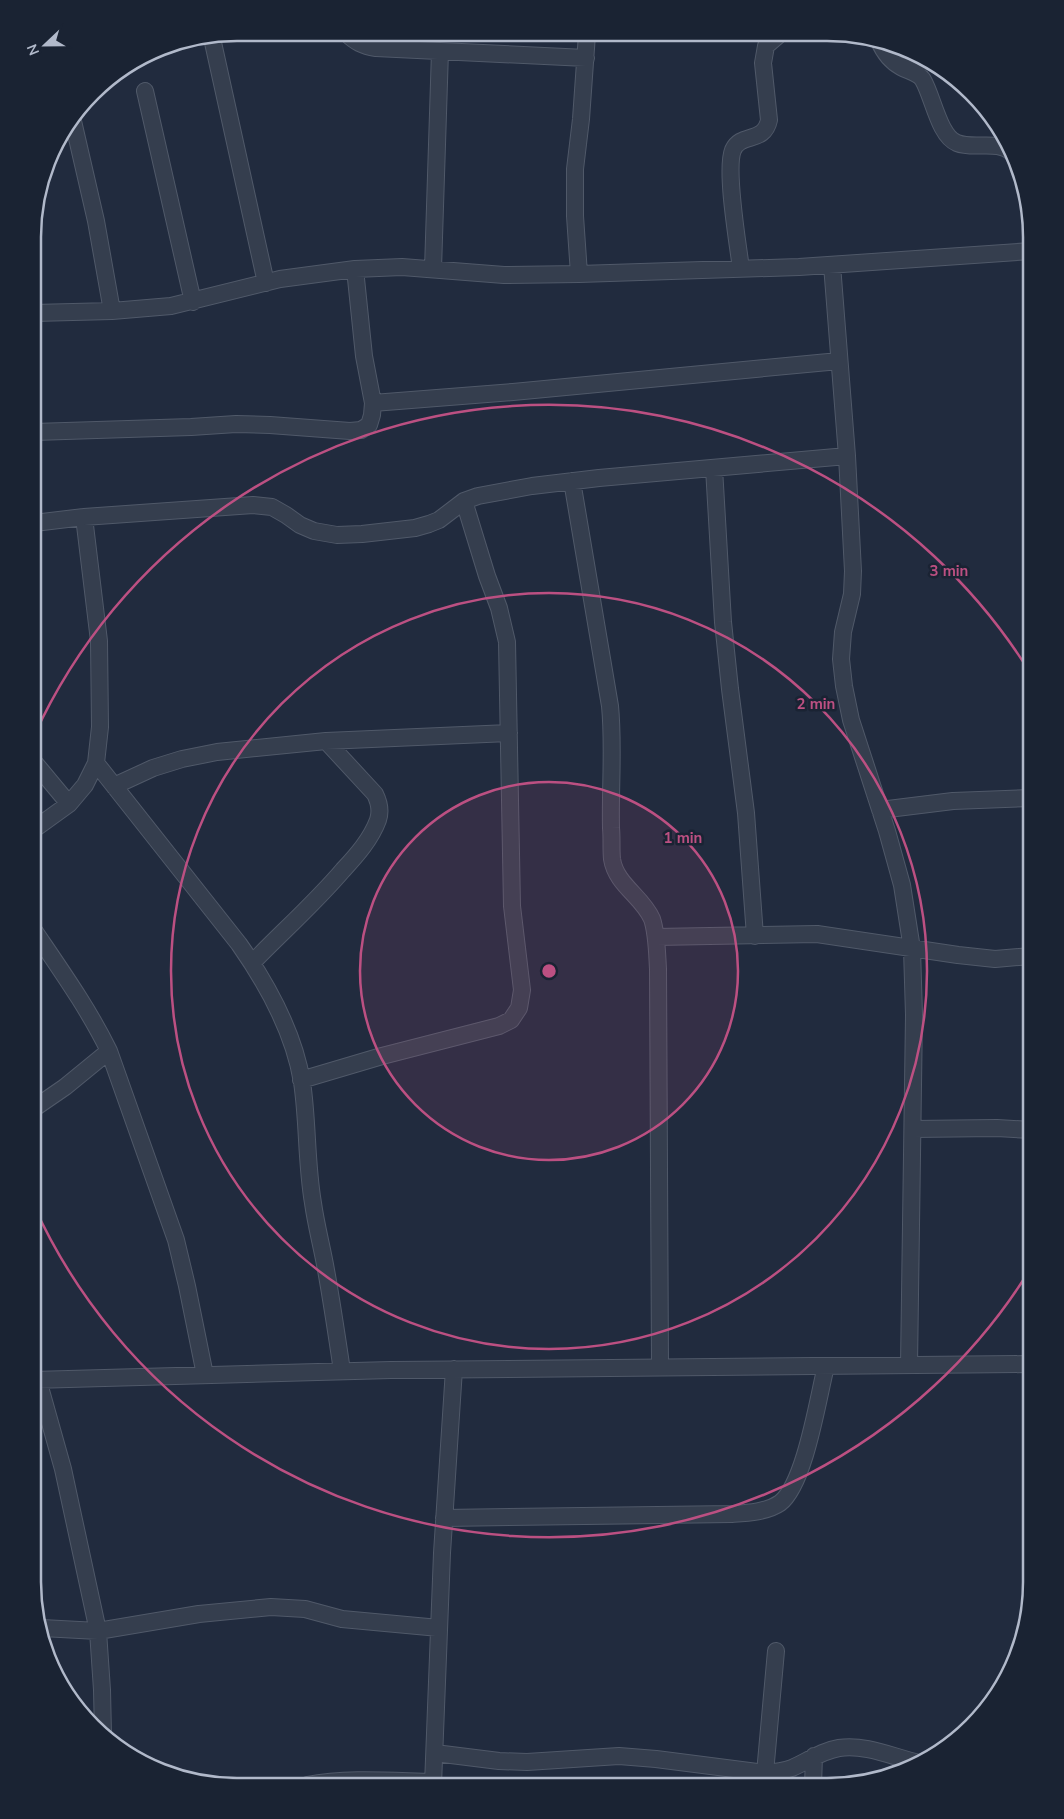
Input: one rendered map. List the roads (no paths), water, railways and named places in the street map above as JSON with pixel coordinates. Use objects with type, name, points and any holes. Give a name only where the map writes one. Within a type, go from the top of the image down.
[{"type":"street","points":[[354,41],[363,46],[405,41],[440,51],[586,58]]},
{"type":"street","points":[[579,274],[575,216],[575,169],[587,41]]},
{"type":"street","points":[[741,269],[730,177],[731,161],[734,148],[739,142],[760,135],[767,129],[769,120],[763,64],[766,46],[772,41]]},
{"type":"street","points":[[213,43],[266,283]]},
{"type":"street","points":[[884,50],[889,59],[921,77],[928,89],[943,129],[949,138],[957,143],[1001,147]]},
{"type":"street","points":[[433,269],[440,51]]},
{"type":"street","points":[[901,67],[917,63]]},
{"type":"street","points":[[145,91],[193,302]]},
{"type":"street","points":[[74,127],[96,221],[112,312]]},
{"type":"street","points":[[41,313],[112,312],[171,306],[280,279],[355,269],[402,267],[504,275],[579,274],[832,265],[1023,252]]},
{"type":"street","points":[[832,265],[853,571],[852,594],[843,632],[841,659],[844,686],[851,720],[902,885],[912,948],[914,1015],[913,1129],[908,1365]]},
{"type":"street","points":[[41,432],[236,424],[350,431],[361,430],[369,425],[373,403],[364,356],[355,269]]},
{"type":"street","points":[[373,403],[513,392],[839,361]]},
{"type":"street","points":[[41,522],[84,517],[253,505],[272,508],[314,531],[337,535],[362,534],[414,528],[429,524],[439,520],[464,501],[501,491],[572,481],[846,456]]},
{"type":"street","points":[[714,468],[723,622],[746,813],[755,936]]},
{"type":"street","points":[[572,481],[612,722],[612,860],[618,876],[627,888],[642,902],[652,919],[656,938],[658,969],[660,1367]]},
{"type":"street","points":[[301,1080],[382,1056],[499,1026],[511,1020],[519,1008],[522,990],[512,906],[507,642],[499,608],[486,576],[464,501]]},
{"type":"street","points":[[41,825],[69,804],[85,785],[96,763],[100,728],[100,641],[84,517]]},
{"type":"street","points":[[114,786],[154,768],[182,759],[217,752],[326,741],[509,733]]},
{"type":"street","points":[[252,963],[330,885],[360,852],[379,818],[379,804],[375,794],[326,741]]},
{"type":"street","points":[[96,763],[252,963],[279,1012],[291,1043],[301,1080],[307,1160],[313,1204],[326,1268],[342,1371]]},
{"type":"street","points":[[41,770],[69,804]]},
{"type":"street","points":[[880,810],[953,801],[1023,798]]},
{"type":"street","points":[[656,938],[817,934],[995,959],[1023,957]]},
{"type":"street","points":[[41,941],[80,998],[109,1051],[176,1240],[205,1375]]},
{"type":"street","points":[[41,1104],[65,1087],[109,1051]]},
{"type":"street","points":[[913,1129],[1023,1130]]},
{"type":"street","points":[[41,1380],[454,1369],[1023,1364]]},
{"type":"street","points":[[444,1518],[732,1514],[757,1512],[779,1504],[790,1493],[801,1469],[826,1366]]},
{"type":"street","points":[[433,1778],[444,1518],[454,1369]]},
{"type":"street","points":[[41,1399],[66,1477],[98,1631],[103,1724]]},
{"type":"street","points":[[47,1628],[98,1631],[199,1614],[271,1607],[305,1609],[342,1618],[439,1628]]},
{"type":"street","points":[[765,1773],[776,1652]]},
{"type":"street","points":[[435,1753],[499,1761],[527,1762],[619,1756],[765,1773],[791,1768],[814,1756],[838,1748],[854,1747],[878,1751],[909,1760]]},
{"type":"street","points":[[813,1778],[814,1756]]}]
